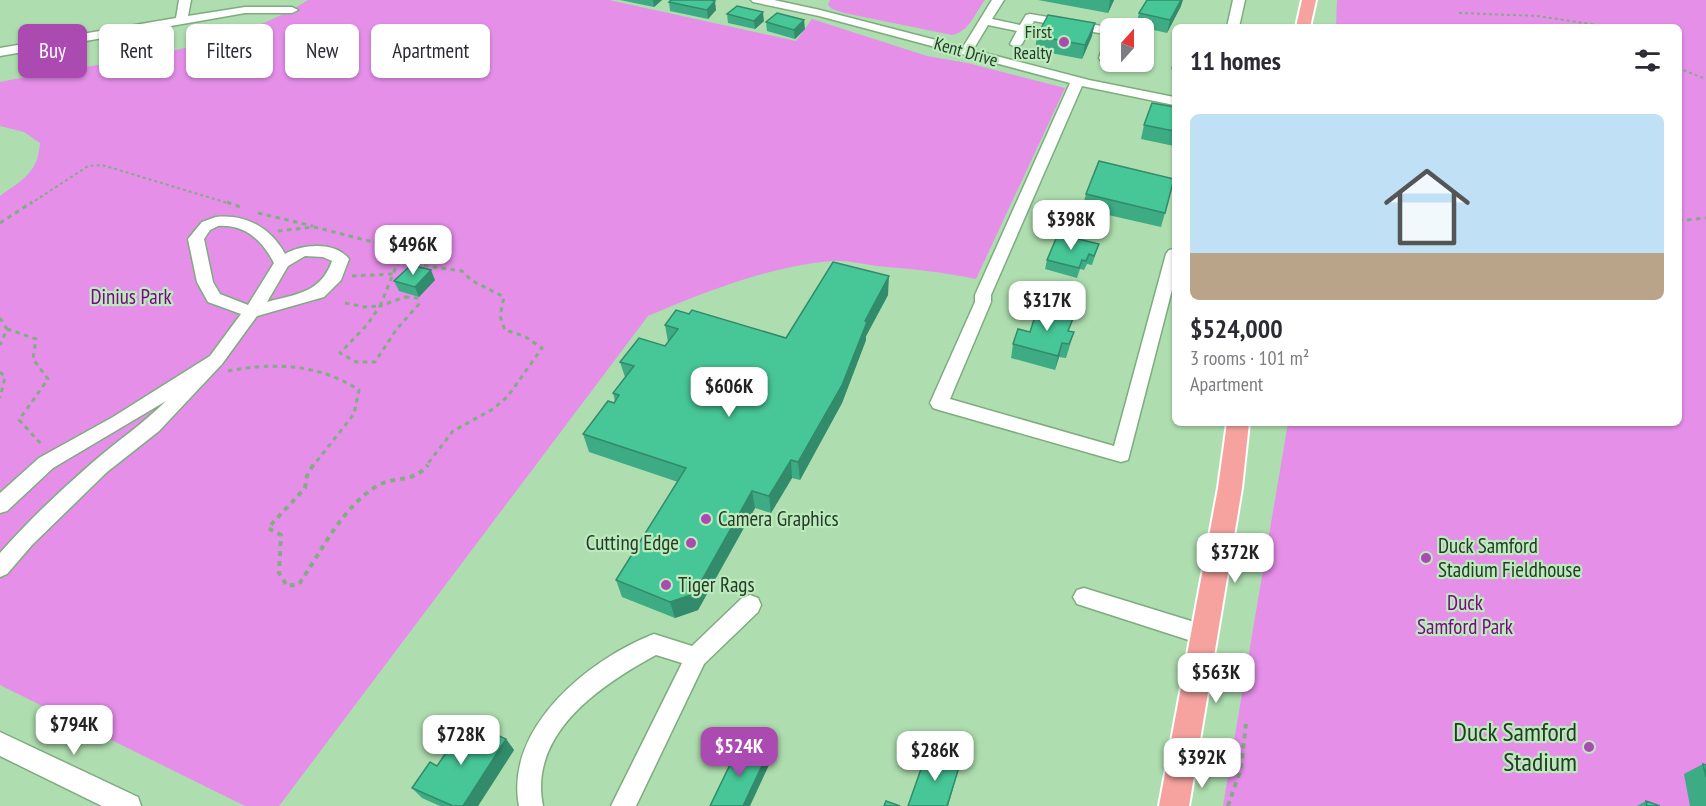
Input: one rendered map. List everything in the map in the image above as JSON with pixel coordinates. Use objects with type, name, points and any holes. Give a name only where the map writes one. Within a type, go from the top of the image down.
[{"type":"main road","points":[[1304,24],[1309,0]]},
{"type":"main road","points":[[1174,806],[1230,488],[1238,426]]},
{"type":"street","points":[[182,19],[185,0]]},
{"type":"street","name":"Kent Drive","points":[[757,0],[820,13],[1077,81],[1172,101]]},
{"type":"street","points":[[966,52],[998,0]]},
{"type":"street","points":[[1234,24],[1239,0]]},
{"type":"street","points":[[0,52],[182,19],[253,9],[292,10]]},
{"type":"street","points":[[1016,44],[1030,17],[1100,29]]},
{"type":"street","points":[[986,21],[1024,29]]},
{"type":"street","points":[[1077,81],[983,295],[983,302],[939,403],[1121,455],[1172,262]]},
{"type":"street","points":[[0,568],[26,539],[100,467],[153,426],[216,360],[251,312],[268,289],[282,263],[302,251],[326,252],[341,259],[335,276],[318,293],[251,312],[214,298],[205,282],[196,239],[206,225],[219,221],[234,222],[256,230],[270,241],[282,263]]},
{"type":"street","points":[[0,505],[46,463],[119,422],[216,360]]},
{"type":"street","points":[[1084,597],[1204,635]]},
{"type":"street","points":[[623,806],[696,657],[750,605]]},
{"type":"street","points":[[531,806],[529,773],[546,731],[560,711],[582,691],[654,644],[696,657]]},
{"type":"street","points":[[0,744],[129,806]]},
{"type":"path","points":[[1459,13],[1538,16],[1590,24]]},
{"type":"path","points":[[1682,70],[1706,79]]},
{"type":"path","points":[[0,223],[88,166],[102,165],[207,195],[262,215],[284,218],[397,248],[398,262],[395,274],[380,307],[359,334],[345,345],[340,353],[348,361],[359,364],[375,362],[385,352],[397,327],[414,312],[419,304],[417,298],[406,295],[395,298],[380,307],[367,308],[345,303]]},
{"type":"path","points":[[1682,222],[1706,218]]},
{"type":"path","points":[[262,235],[314,227]]},
{"type":"path","points":[[195,382],[250,365],[272,366],[311,369],[335,376],[359,390],[354,414],[314,464],[307,476],[306,488],[268,528],[281,535],[279,573],[287,586],[299,584],[328,537],[351,508],[374,487],[390,480],[416,476],[436,457],[453,432],[495,408],[512,391],[542,348],[524,336],[505,330],[500,316],[504,297],[471,280],[462,272],[398,262]]},
{"type":"path","points":[[335,276],[370,277],[395,274]]},
{"type":"path","points":[[0,318],[7,329],[36,339],[33,359],[48,380],[19,420],[35,435],[43,447]]},
{"type":"path","points":[[0,345],[7,329]]},
{"type":"path","points":[[0,372],[5,377],[0,398]]},
{"type":"path","points":[[1228,806],[1241,768],[1246,724]]},
{"type":"green space","name":"Dinius Park","points":[[308,0],[609,0],[796,41],[812,19],[927,56],[967,63],[1065,88],[976,279],[927,271],[831,261],[761,274],[715,289],[648,316],[279,806],[245,806],[0,685],[0,196],[28,175],[36,162],[40,143],[24,132],[0,126],[0,82],[22,78],[87,78],[87,67],[99,65],[99,78],[174,78],[174,50],[186,47],[186,78],[273,78],[273,24],[260,24]]},
{"type":"green space","points":[[830,0],[985,0],[967,26],[952,35],[844,13],[832,9],[828,5]]},
{"type":"green space","name":"Duck Samford Park","points":[[1337,0],[1706,0],[1706,806],[1223,806],[1287,426],[1682,426],[1682,24],[1336,24]]},
{"type":"building","points":[[671,0],[715,1],[707,10],[669,2]]},
{"type":"building","points":[[1147,0],[1181,0],[1170,20],[1139,13]]},
{"type":"building","points":[[737,6],[763,12],[754,21],[727,14]]},
{"type":"building","points":[[777,13],[804,20],[794,30],[766,22]]},
{"type":"building","points":[[1048,15],[1095,23],[1085,45],[1037,36]]},
{"type":"building","points":[[1152,103],[1172,107],[1172,131],[1144,125]]},
{"type":"building","points":[[1099,161],[1172,179],[1165,213],[1086,194]]},
{"type":"building","points":[[1058,234],[1099,244],[1094,256],[1089,254],[1086,261],[1082,260],[1079,268],[1047,260]]},
{"type":"building","points":[[833,262],[889,276],[865,321],[867,322],[842,385],[798,462],[791,460],[769,496],[752,491],[694,594],[670,602],[616,580],[686,468],[583,434],[608,401],[614,403],[619,395],[613,393],[634,366],[620,362],[639,338],[665,346],[678,329],[665,325],[676,310],[689,314],[692,310],[786,338]]},
{"type":"building","points":[[411,265],[431,270],[415,287],[394,281]]},
{"type":"building","points":[[1038,307],[1074,316],[1068,331],[1074,332],[1069,344],[1062,343],[1058,356],[1013,344],[1018,329],[1030,332]]},
{"type":"building","points":[[467,722],[506,739],[463,806],[453,806],[412,788],[430,762],[437,766]]},
{"type":"building","points":[[740,744],[767,755],[743,806],[710,806]]},
{"type":"building","points":[[927,752],[960,764],[947,806],[908,806]]},
{"type":"building","points":[[886,801],[900,806],[884,806]]},
{"type":"building","points":[[1646,801],[1660,806],[1647,806]]},
{"type":"place","name":"First Realty","points":[[1064,42]]},
{"type":"place","name":"Camera Graphics","points":[[706,519]]},
{"type":"place","name":"Cutting Edge","points":[[691,543]]},
{"type":"place","name":"Duck Samford Stadium Fieldhouse","points":[[1426,558]]},
{"type":"place","name":"Tiger Rags","points":[[666,585]]},
{"type":"place","name":"Duck Samford Stadium","points":[[1589,747]]}]
